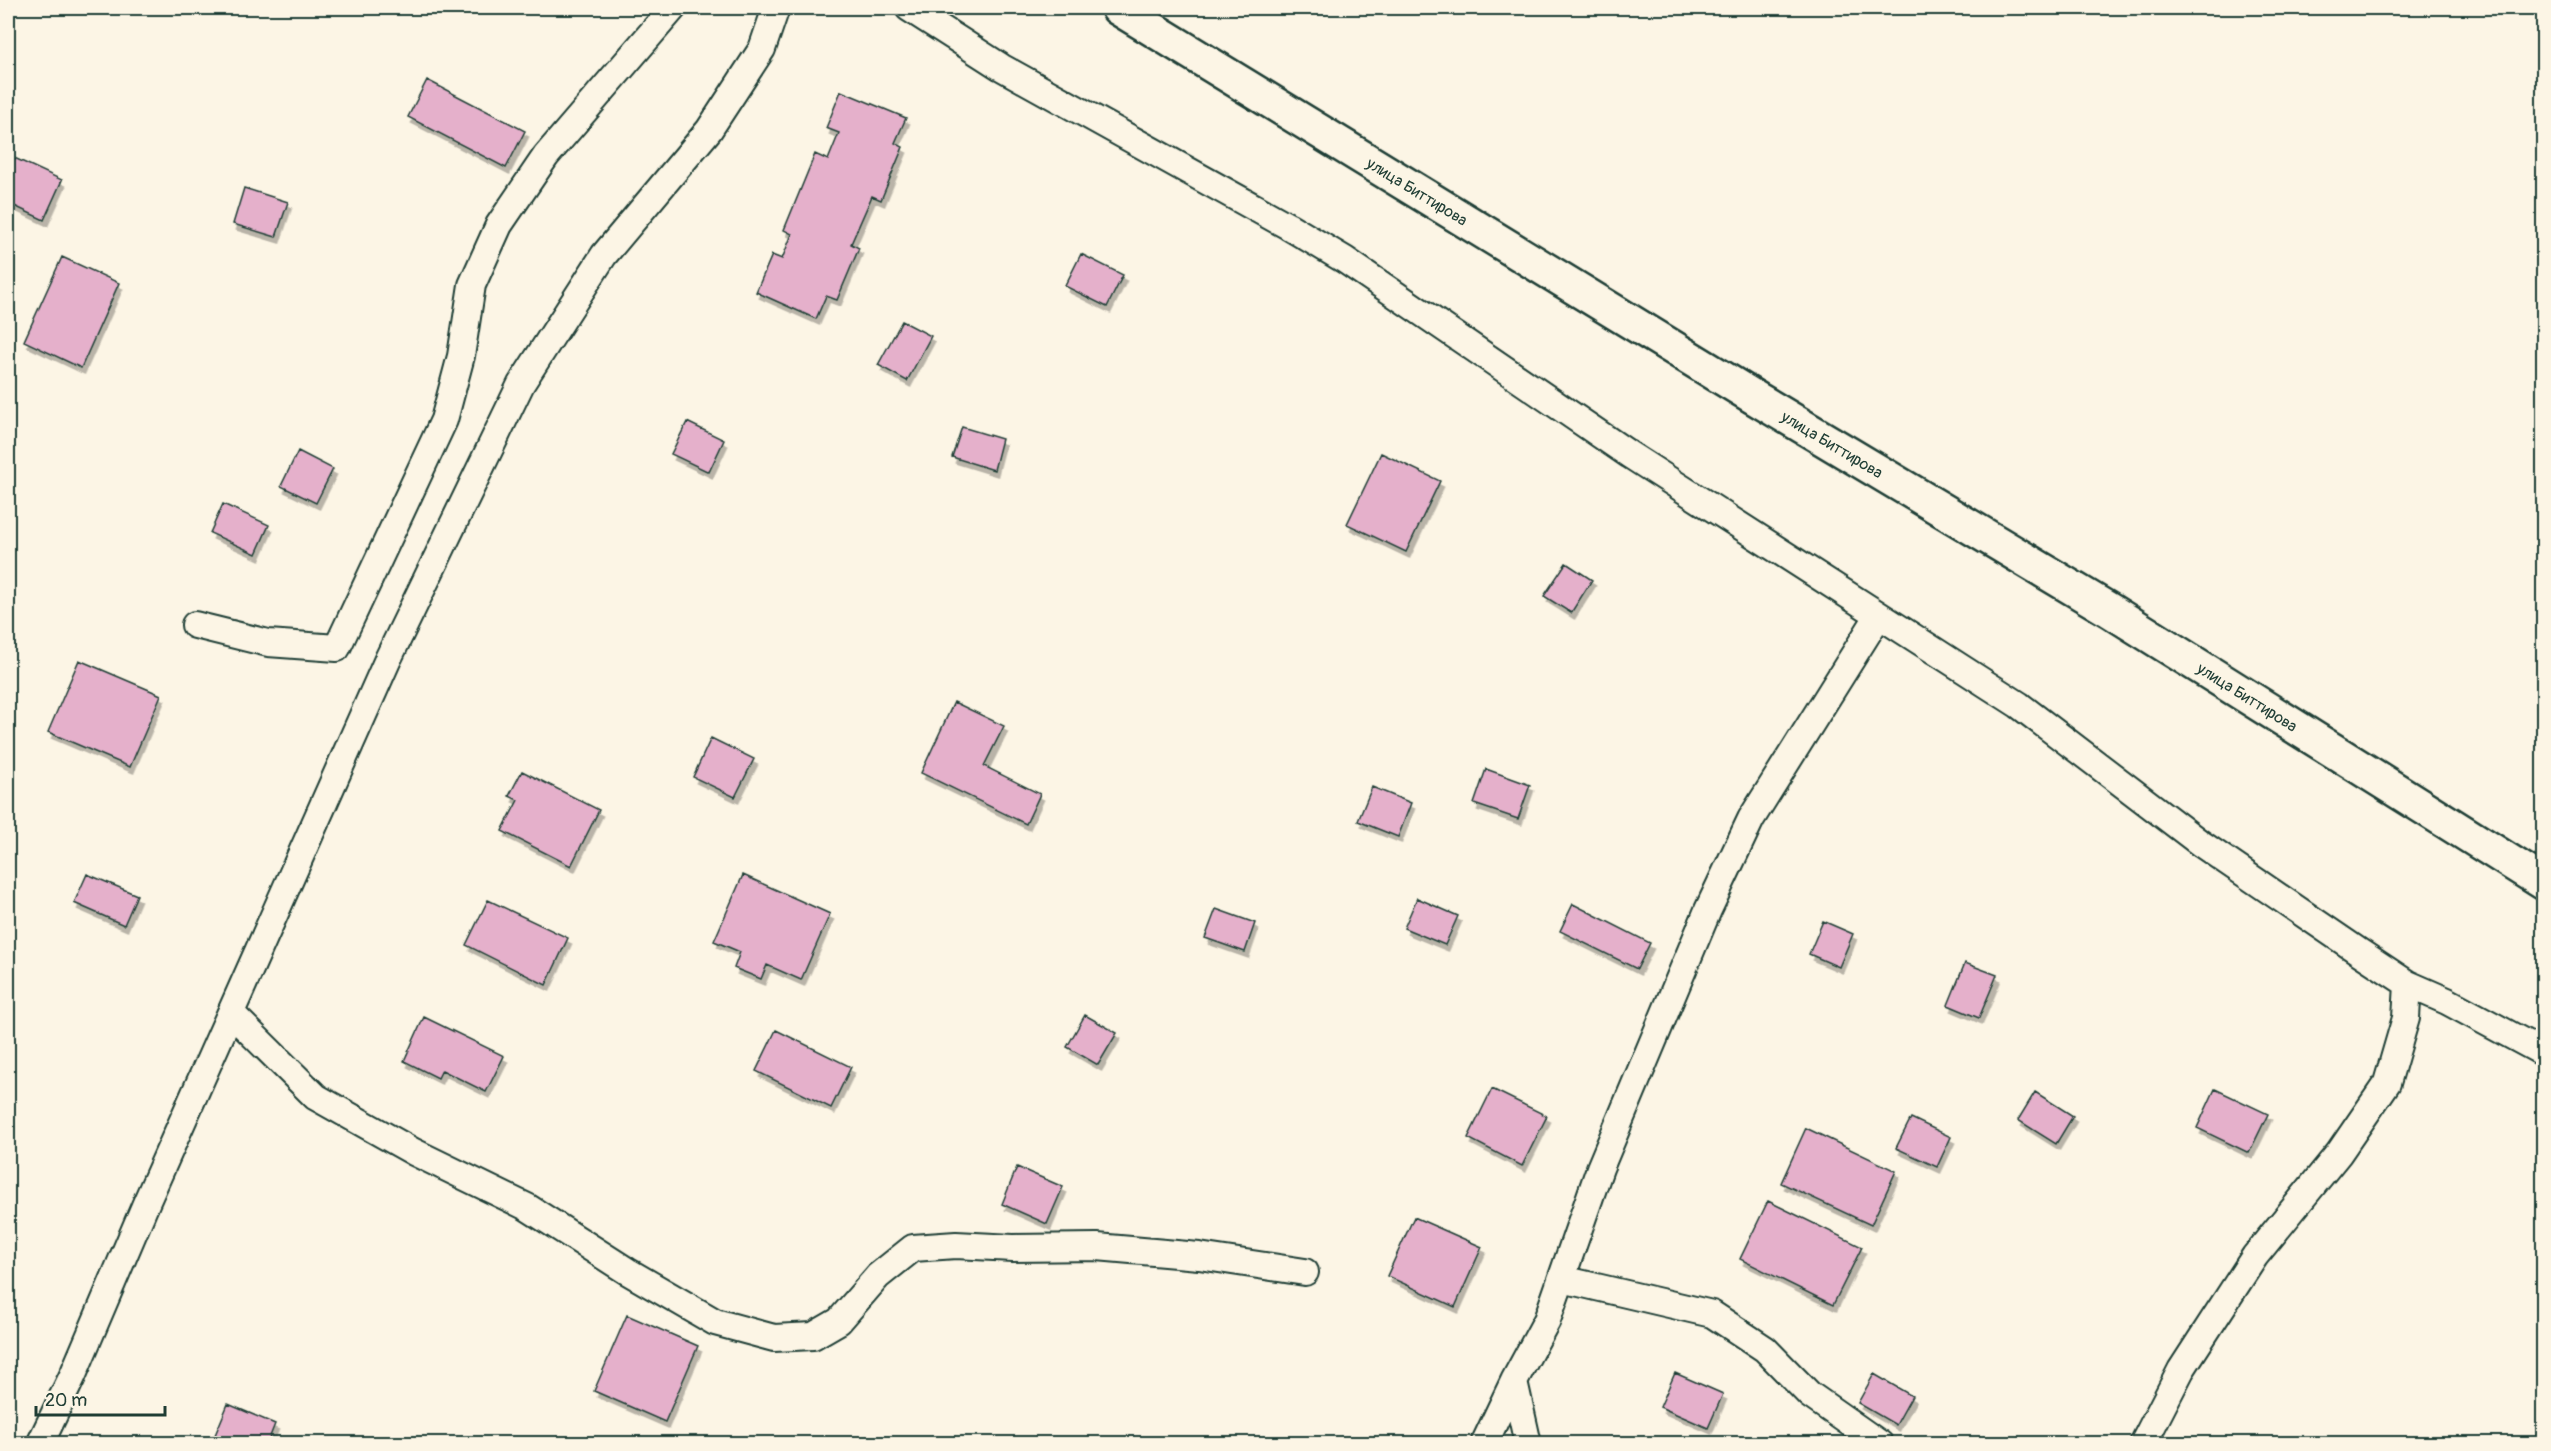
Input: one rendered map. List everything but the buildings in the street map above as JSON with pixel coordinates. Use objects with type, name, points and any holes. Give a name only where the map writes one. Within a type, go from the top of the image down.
[{"type":"street","name":"улица Биттирова","points":[[1118,8],[1752,396],[2111,610],[2544,883]]},
{"type":"lane","points":[[195,625],[268,643],[337,648],[444,420],[461,356],[472,285],[499,225],[546,156],[673,8]]},
{"type":"lane","points":[[40,1443],[73,1375],[147,1201],[388,659],[520,384],[604,255],[709,130],[762,49],[776,8]]},
{"type":"lane","points":[[909,8],[1001,67],[1345,260],[1630,455],[2019,705],[2200,843],[2409,984],[2447,1001],[2544,1053]]},
{"type":"lane","points":[[1484,1443],[1547,1320],[1600,1168],[1708,910],[1750,819],[1879,615]]},
{"type":"lane","points":[[2143,1443],[2181,1370],[2255,1256],[2339,1153],[2387,1083],[2406,1018],[2409,984]]},
{"type":"lane","points":[[232,1014],[316,1097],[414,1152],[527,1207],[627,1271],[716,1322],[774,1338],[813,1335],[838,1321],[878,1276],[913,1248],[956,1245],[1013,1248],[1097,1246],[1199,1256],[1305,1272]]},
{"type":"lane","points":[[1562,1279],[1712,1314],[1765,1349],[1810,1395],[1880,1443]]},
{"type":"lane","points":[[1514,1381],[1528,1443]]}]
